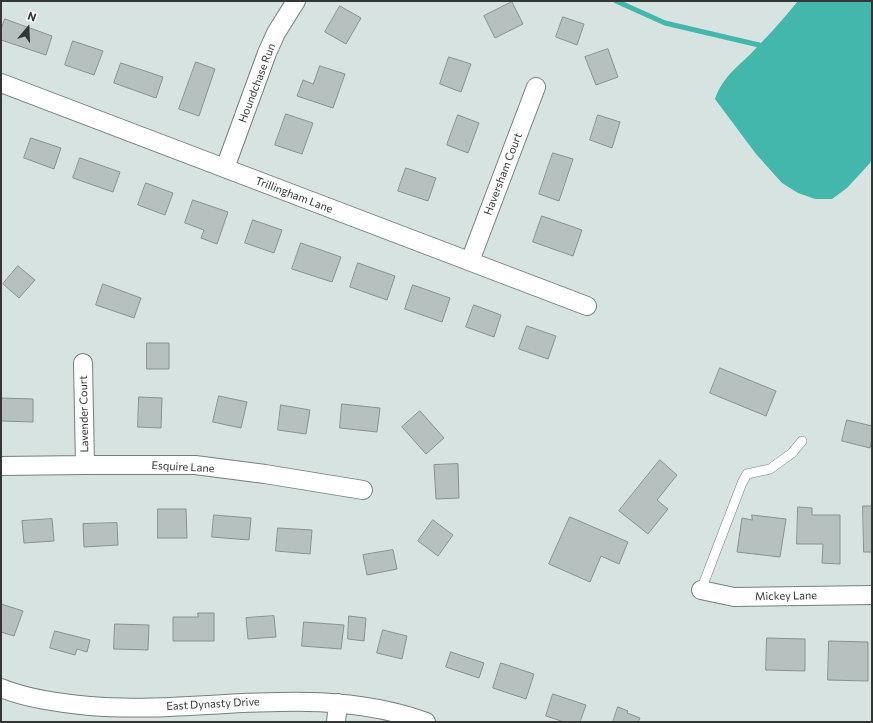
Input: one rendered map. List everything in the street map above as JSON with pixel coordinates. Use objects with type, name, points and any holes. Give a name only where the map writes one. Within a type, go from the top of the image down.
[{"type":"street","name":"Houndchase Run","points":[[225,168],[276,34],[296,1]]},
{"type":"street","name":"Trillingham Lane","points":[[1,83],[587,306]]},
{"type":"street","name":"Haversham Court","points":[[470,261],[536,87]]},
{"type":"street","name":"Lavender Court","points":[[83,363],[86,465]]},
{"type":"street","name":"Esquire Lane","points":[[1,466],[195,465],[265,474],[363,490]]},
{"type":"street","name":"Mickey Lane","points":[[701,590],[734,597],[872,595]]},
{"type":"street","name":"East Dynasty Drive","points":[[1,688],[57,703],[114,708],[315,701],[377,709],[426,722]]},
{"type":"street","points":[[336,722],[338,703]]},
{"type":"lane","points":[[701,590],[742,483],[747,474],[770,469],[792,453],[802,441]]},
{"type":"water","points":[[798,1],[872,1],[872,158],[870,163],[847,188],[832,199],[815,199],[798,193],[782,183],[756,154],[715,99],[723,83],[733,71],[751,54]]},
{"type":"building","points":[[512,2],[523,24],[495,38],[484,16]]},
{"type":"building","points":[[340,6],[361,18],[346,44],[325,32]]},
{"type":"building","points":[[563,17],[584,24],[577,45],[556,37]]},
{"type":"building","points":[[5,19],[52,36],[46,55],[1,40],[1,30]]},
{"type":"building","points":[[73,41],[103,51],[94,75],[65,65]]},
{"type":"building","points":[[608,49],[618,77],[596,85],[585,57]]},
{"type":"building","points":[[449,57],[471,64],[461,92],[440,84]]},
{"type":"building","points":[[196,62],[215,69],[199,116],[179,109]]},
{"type":"building","points":[[121,63],[163,77],[156,98],[114,83]]},
{"type":"building","points":[[320,66],[345,74],[333,108],[297,96],[303,80],[313,84]]},
{"type":"building","points":[[286,114],[313,123],[302,154],[275,145]]},
{"type":"building","points":[[458,115],[479,123],[468,153],[447,145]]},
{"type":"building","points":[[598,115],[620,122],[612,148],[590,140]]},
{"type":"building","points":[[31,138],[61,148],[54,169],[24,158]]},
{"type":"building","points":[[553,153],[573,159],[559,201],[539,194]]},
{"type":"building","points":[[80,158],[120,172],[113,192],[73,178]]},
{"type":"building","points":[[406,168],[436,178],[428,201],[398,191]]},
{"type":"building","points":[[146,183],[173,193],[165,215],[138,205]]},
{"type":"building","points":[[193,200],[228,212],[217,244],[201,238],[204,230],[185,223]]},
{"type":"building","points":[[542,216],[582,230],[573,256],[533,242]]},
{"type":"building","points":[[253,220],[282,230],[274,253],[245,243]]},
{"type":"building","points":[[301,243],[341,257],[332,282],[292,269]]},
{"type":"building","points":[[358,263],[395,276],[387,300],[350,287]]},
{"type":"building","points":[[18,266],[35,280],[19,298],[3,284]]},
{"type":"building","points":[[103,284],[141,298],[134,318],[96,305]]},
{"type":"building","points":[[413,285],[450,298],[442,322],[405,309]]},
{"type":"building","points":[[474,305],[501,315],[494,337],[466,327]]},
{"type":"building","points":[[527,326],[556,336],[548,359],[519,349]]},
{"type":"building","points":[[147,343],[169,343],[169,369],[147,369]]},
{"type":"building","points":[[720,368],[776,391],[766,416],[710,393]]},
{"type":"building","points":[[219,396],[247,402],[241,428],[213,422]]},
{"type":"building","points":[[139,397],[162,398],[161,428],[138,427]]},
{"type":"building","points":[[1,398],[33,399],[33,422],[1,421]]},
{"type":"building","points":[[342,404],[380,408],[377,432],[340,428]]},
{"type":"building","points":[[281,405],[310,410],[306,434],[278,430]]},
{"type":"building","points":[[420,411],[444,438],[426,454],[402,427]]},
{"type":"building","points":[[847,420],[872,426],[870,448],[842,441]]},
{"type":"building","points":[[660,460],[677,475],[657,500],[668,509],[648,534],[619,511]]},
{"type":"building","points":[[458,464],[459,498],[436,499],[434,465]]},
{"type":"building","points":[[863,506],[872,506],[872,552],[864,552]]},
{"type":"building","points":[[798,507],[812,508],[812,515],[840,515],[840,564],[822,563],[823,544],[797,544]]},
{"type":"building","points":[[158,509],[186,509],[187,538],[158,538]]},
{"type":"building","points":[[214,515],[251,518],[249,540],[212,537]]},
{"type":"building","points":[[752,515],[786,519],[780,557],[737,552],[742,518],[752,520]]},
{"type":"building","points":[[570,517],[628,542],[619,564],[601,556],[590,582],[549,564]]},
{"type":"building","points":[[52,519],[54,541],[24,543],[22,521]]},
{"type":"building","points":[[433,520],[453,535],[438,556],[418,541]]},
{"type":"building","points":[[117,523],[118,545],[84,547],[83,524]]},
{"type":"building","points":[[278,528],[312,530],[310,554],[276,551]]},
{"type":"building","points":[[393,550],[397,569],[367,575],[363,555]]},
{"type":"building","points":[[1,604],[23,611],[14,636],[1,632]]},
{"type":"building","points":[[198,613],[214,613],[214,641],[173,641],[173,617],[198,617]]},
{"type":"building","points":[[274,616],[276,637],[248,639],[246,618]]},
{"type":"building","points":[[349,616],[366,618],[364,641],[348,639]]},
{"type":"building","points":[[304,622],[344,625],[341,649],[302,646]]},
{"type":"building","points":[[115,624],[149,625],[148,650],[114,649]]},
{"type":"building","points":[[383,630],[407,636],[402,659],[377,653]]},
{"type":"building","points":[[55,631],[90,640],[87,652],[77,649],[75,655],[50,648]]},
{"type":"building","points":[[767,638],[805,639],[805,671],[766,670]]},
{"type":"building","points":[[829,641],[868,642],[868,681],[828,680]]},
{"type":"building","points":[[451,652],[484,663],[479,678],[446,667]]},
{"type":"building","points":[[501,663],[534,674],[526,699],[493,688]]},
{"type":"building","points":[[553,694],[586,705],[580,722],[564,722],[546,716]]},
{"type":"building","points":[[618,707],[628,711],[627,713],[640,718],[638,722],[613,722]]},
{"type":"waterway","points":[[616,1],[665,23],[759,45],[763,51]]}]
